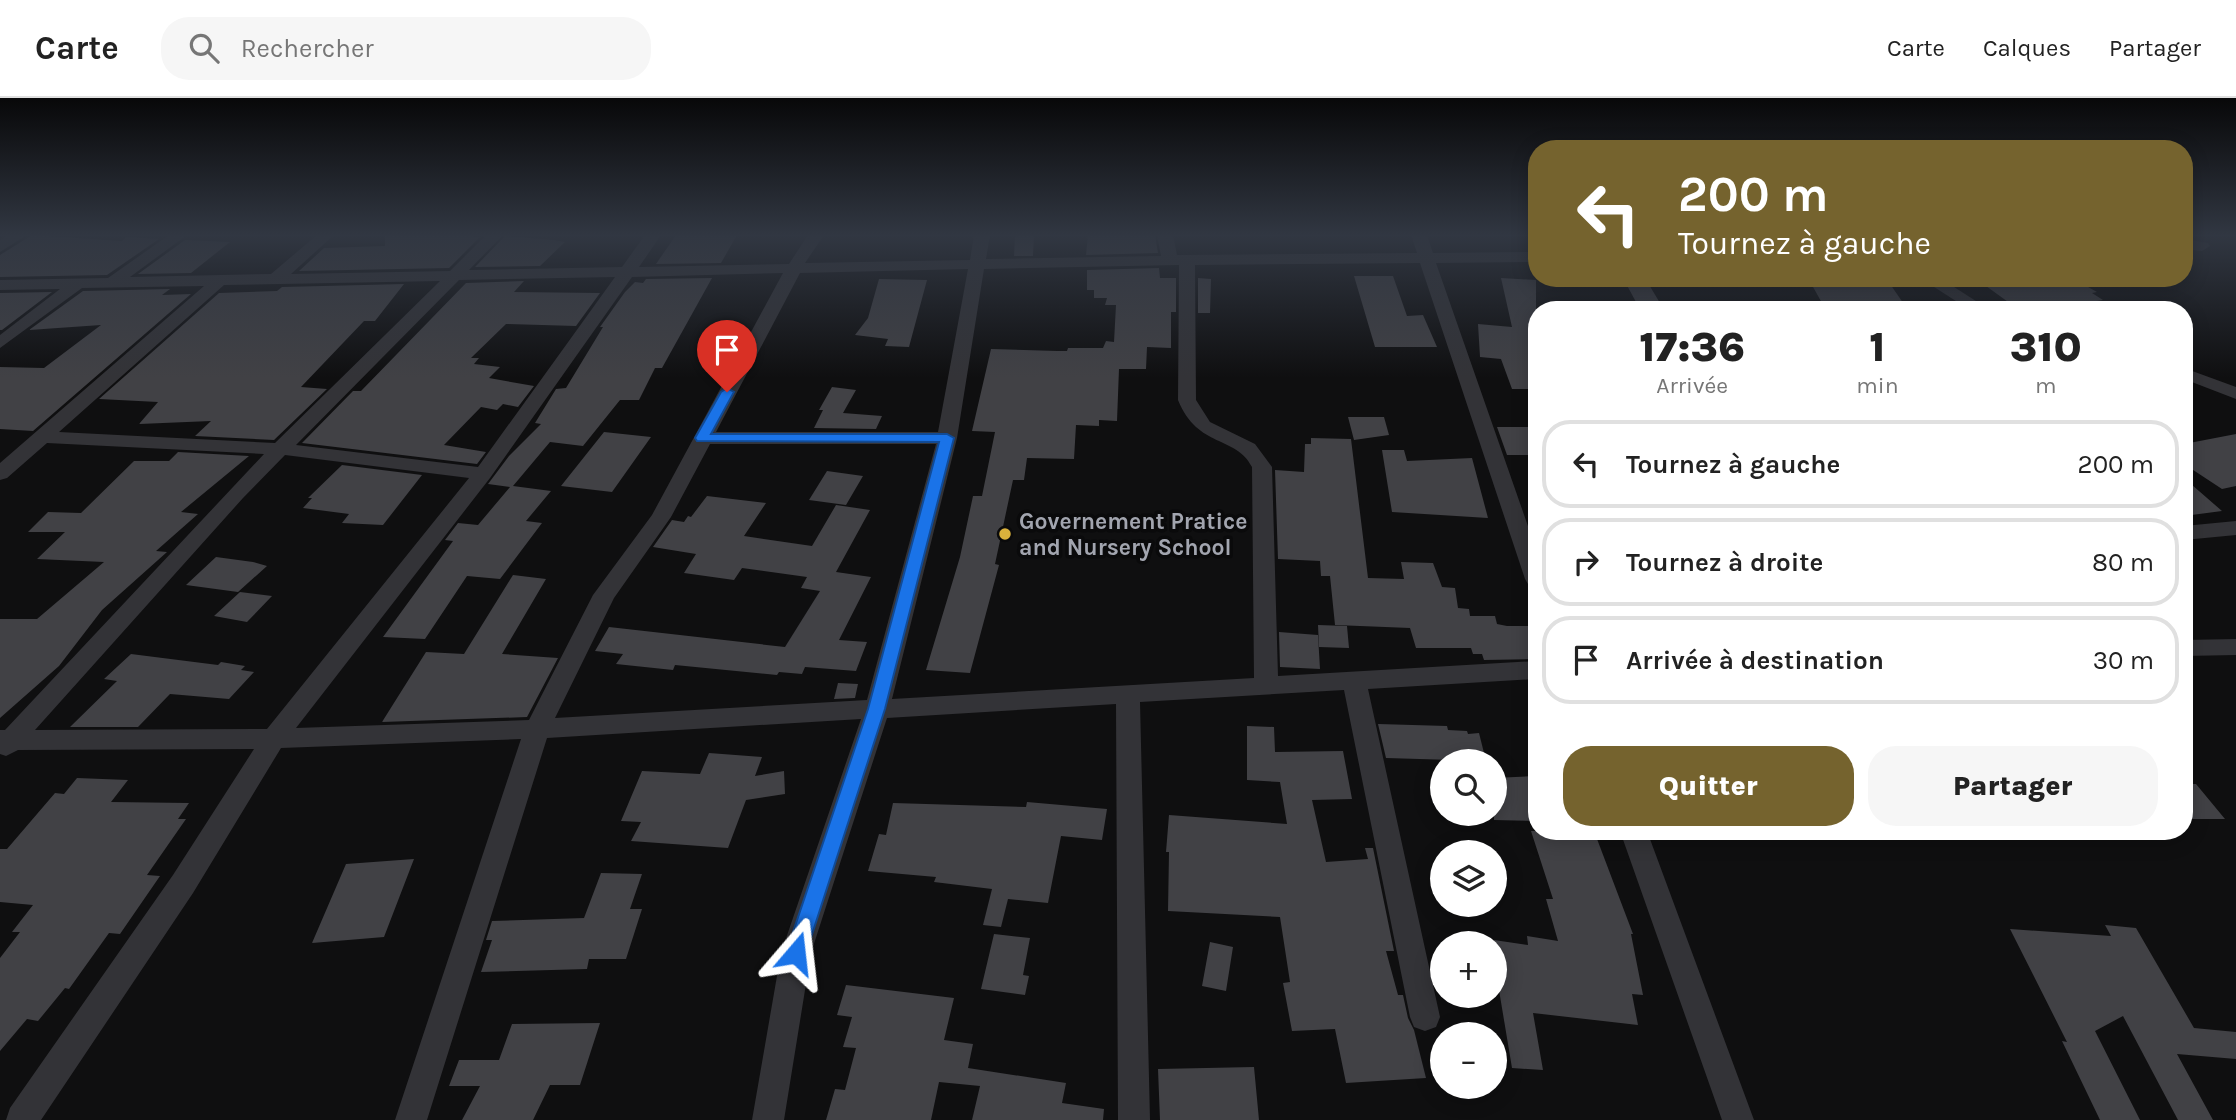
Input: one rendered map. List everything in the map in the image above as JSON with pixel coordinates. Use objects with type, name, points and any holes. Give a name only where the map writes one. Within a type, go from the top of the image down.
[{"type":"street","points":[[0,285],[101,283]]},
{"type":"street","points":[[0,474],[218,283]]},
{"type":"street","points":[[4,744],[226,504],[450,283]]},
{"type":"street","points":[[22,1120],[183,884],[274,739],[483,474],[619,283]]},
{"type":"street","points":[[411,1120],[537,729],[604,596],[661,517],[786,283]]},
{"type":"street","points":[[768,1120],[796,953],[877,709],[947,438],[973,283]]},
{"type":"street","points":[[1180,283],[1186,400],[1191,415],[1203,428],[1254,451],[1262,467],[1266,684]]},
{"type":"street","points":[[1437,283],[1528,555]]},
{"type":"street","points":[[0,343],[77,284]]},
{"type":"street","points":[[1943,287],[1967,301]]},
{"type":"street","points":[[2193,376],[2236,393]]},
{"type":"street","points":[[43,437],[282,449],[483,474]]},
{"type":"street","points":[[702,438],[947,438]]},
{"type":"street","points":[[2193,532],[2236,528]]},
{"type":"street","points":[[2193,648],[2236,646]]},
{"type":"street","points":[[4,744],[274,739],[537,729],[1528,670]]},
{"type":"street","points":[[1354,681],[1425,1017]]},
{"type":"street","points":[[1128,694],[1134,1120]]},
{"type":"street","points":[[1636,840],[1738,1120]]},
{"type":"building","points":[[466,283],[522,283],[514,292],[600,293],[576,326],[506,324],[471,358],[479,358],[474,364],[500,367],[489,378],[534,386],[518,407],[503,404],[497,410],[481,407],[444,445],[486,452],[477,464],[302,443],[353,391],[361,391]]},
{"type":"building","points":[[634,283],[709,283],[662,368],[655,368],[639,400],[620,400],[583,446],[550,442],[513,486],[551,491],[526,521],[542,523],[500,579],[467,576],[425,639],[383,637],[453,541],[445,540],[458,523],[478,525],[510,487],[488,484],[509,456],[541,424],[535,423],[556,389],[566,388],[603,327],[600,327],[625,292]]},
{"type":"building","points":[[878,283],[926,283],[909,347],[885,346],[888,339],[855,335],[868,318]]},
{"type":"building","points":[[1087,283],[1176,283],[1176,312],[1171,312],[1171,348],[1147,347],[1146,369],[1119,369],[1117,421],[1099,420],[1099,426],[1076,425],[1074,459],[1027,458],[1024,480],[1013,480],[995,564],[999,565],[970,673],[926,670],[960,557],[973,496],[982,496],[995,432],[972,431],[991,349],[1067,351],[1068,348],[1103,348],[1106,341],[1114,342],[1116,305],[1105,305],[1107,298],[1094,298],[1094,290],[1087,290]]},
{"type":"building","points":[[1198,283],[1211,283],[1210,313],[1198,313]]},
{"type":"building","points":[[1356,283],[1395,283],[1407,316],[1423,315],[1437,347],[1375,347]]},
{"type":"building","points":[[1502,283],[1528,283],[1528,287],[1536,287],[1536,301],[1528,301],[1528,389],[1512,389],[1501,359],[1480,357],[1478,324],[1512,327]]},
{"type":"building","points":[[404,284],[375,321],[364,321],[301,387],[327,389],[274,440],[195,436],[211,421],[139,424],[158,402],[99,399],[219,293],[277,291],[282,287]]},
{"type":"building","points":[[1628,287],[1650,287],[1659,301],[1635,301]]},
{"type":"building","points":[[1813,287],[1892,287],[1902,301],[1821,301]]},
{"type":"building","points":[[1987,287],[2088,287],[2103,300],[2097,301],[2007,301]]},
{"type":"building","points":[[170,289],[162,295],[191,294],[33,431],[0,429],[0,367],[44,368],[101,325],[29,330],[83,291]]},
{"type":"building","points":[[52,292],[2,330],[0,330],[0,293]]},
{"type":"building","points":[[832,387],[856,390],[843,413],[882,416],[876,429],[814,428],[823,410],[819,410]]},
{"type":"building","points":[[1348,417],[1384,417],[1389,435],[1354,440]]},
{"type":"building","points":[[1497,427],[1528,427],[1528,455],[1507,455]]},
{"type":"building","points":[[604,432],[651,437],[612,492],[561,486]]},
{"type":"building","points":[[2236,434],[2236,486],[2222,489],[2193,470],[2193,442]]},
{"type":"building","points":[[1311,438],[1351,439],[1368,578],[1404,579],[1401,562],[1433,563],[1442,587],[1455,588],[1458,608],[1469,609],[1470,616],[1495,616],[1497,624],[1528,626],[1528,659],[1484,660],[1482,654],[1473,654],[1471,648],[1416,648],[1410,628],[1335,625],[1330,576],[1321,576],[1320,561],[1278,559],[1275,470],[1304,472],[1305,444],[1311,444]]},
{"type":"building","points":[[1382,450],[1404,450],[1407,461],[1472,458],[1488,518],[1392,512]]},
{"type":"building","points":[[178,452],[249,456],[181,512],[198,514],[156,551],[167,552],[102,610],[59,666],[0,718],[0,619],[37,619],[104,562],[37,559],[65,532],[28,532],[48,512],[81,513],[134,461],[169,461]]},
{"type":"building","points":[[342,465],[422,475],[383,525],[342,523],[349,514],[303,508],[312,498],[308,498]]},
{"type":"building","points":[[827,471],[863,476],[846,505],[809,500]]},
{"type":"building","points":[[2193,486],[2222,511],[2193,515]]},
{"type":"building","points":[[707,496],[766,503],[744,536],[812,546],[836,505],[870,510],[836,572],[871,577],[839,640],[867,642],[856,671],[805,667],[802,674],[779,672],[777,675],[675,665],[673,670],[616,664],[623,654],[595,651],[609,627],[785,647],[820,591],[801,588],[807,577],[742,568],[734,580],[684,573],[696,554],[653,547],[672,520],[684,522]]},
{"type":"building","points":[[216,557],[267,566],[238,592],[186,585]]},
{"type":"building","points":[[513,575],[546,579],[502,654],[558,658],[527,717],[382,722],[426,652],[464,654]]},
{"type":"building","points":[[240,592],[272,596],[247,622],[214,616]]},
{"type":"building","points":[[1318,625],[1347,626],[1349,648],[1319,647]]},
{"type":"building","points":[[1279,632],[1318,635],[1320,669],[1280,667]]},
{"type":"building","points":[[131,654],[218,665],[221,662],[245,666],[241,670],[254,672],[229,699],[170,694],[138,727],[70,727],[117,681],[104,679]]},
{"type":"building","points":[[838,683],[858,684],[855,698],[834,699]]},
{"type":"building","points":[[1378,724],[1447,726],[1448,730],[1479,733],[1483,749],[1430,749],[1430,759],[1386,758]]},
{"type":"building","points":[[1247,726],[1274,727],[1275,752],[1343,751],[1352,799],[1312,800],[1326,862],[1368,859],[1365,848],[1373,848],[1394,951],[1386,951],[1398,995],[1403,995],[1426,1078],[1346,1083],[1335,1029],[1292,1031],[1283,983],[1290,982],[1280,917],[1168,911],[1169,852],[1166,852],[1169,815],[1287,824],[1280,782],[1247,780]]},
{"type":"building","points":[[709,753],[762,757],[755,776],[784,771],[785,794],[746,800],[728,848],[631,841],[641,822],[621,821],[642,771],[700,774]]},
{"type":"building","points":[[1528,776],[1528,821],[1507,820],[1507,777]]},
{"type":"building","points":[[77,778],[128,780],[111,802],[189,803],[178,819],[186,819],[147,875],[160,876],[120,934],[109,933],[69,989],[65,988],[38,1021],[27,1019],[0,1051],[0,958],[20,932],[12,932],[33,905],[0,902],[0,849],[7,849],[55,793],[64,794]]},
{"type":"building","points":[[2193,784],[2196,784],[2225,819],[2193,819]]},
{"type":"building","points":[[1027,802],[1107,809],[1102,840],[1061,836],[1048,903],[1008,899],[1001,927],[983,925],[992,889],[934,882],[936,877],[868,871],[879,834],[886,835],[893,803],[1026,807]]},
{"type":"building","points":[[1534,840],[1597,840],[1633,934],[1643,995],[1632,994],[1638,1025],[1533,1013],[1543,1070],[1512,1068],[1507,1022],[1504,1022],[1502,1008],[1507,1008],[1507,942],[1528,945],[1527,936],[1558,941],[1546,899],[1553,899]]},
{"type":"building","points":[[414,859],[384,937],[312,943],[346,864]]},
{"type":"building","points":[[601,873],[642,874],[630,909],[642,909],[626,959],[589,959],[587,969],[481,972],[492,940],[486,940],[492,921],[584,918]]},
{"type":"building","points":[[2105,925],[2136,928],[2194,1028],[2236,1032],[2236,1059],[2177,1054],[2213,1120],[2178,1120],[2123,1016],[2095,1031],[2140,1120],[2100,1120],[2062,1041],[2067,1042],[2010,929],[2111,936]]},
{"type":"building","points":[[994,934],[1030,938],[1023,975],[1029,976],[1025,995],[981,989]]},
{"type":"building","points":[[1210,942],[1233,947],[1226,991],[1202,986]]},
{"type":"building","points":[[846,985],[954,998],[944,1040],[973,1044],[968,1068],[1066,1083],[1062,1103],[1104,1109],[1103,1120],[972,1120],[980,1086],[939,1082],[931,1120],[826,1120],[835,1089],[845,1090],[856,1048],[843,1047],[852,1017],[837,1015]]},
{"type":"building","points":[[600,1023],[580,1085],[550,1085],[533,1120],[462,1120],[480,1086],[449,1086],[459,1060],[499,1060],[512,1024]]},
{"type":"building","points":[[1254,1067],[1259,1120],[1160,1120],[1158,1069]]},
{"type":"place","name":"Governement Pratice and Nursery School","points":[[1005,534]]},
{"type":"route","points":[[727,392],[702,438],[947,438],[877,709],[796,953]]}]
